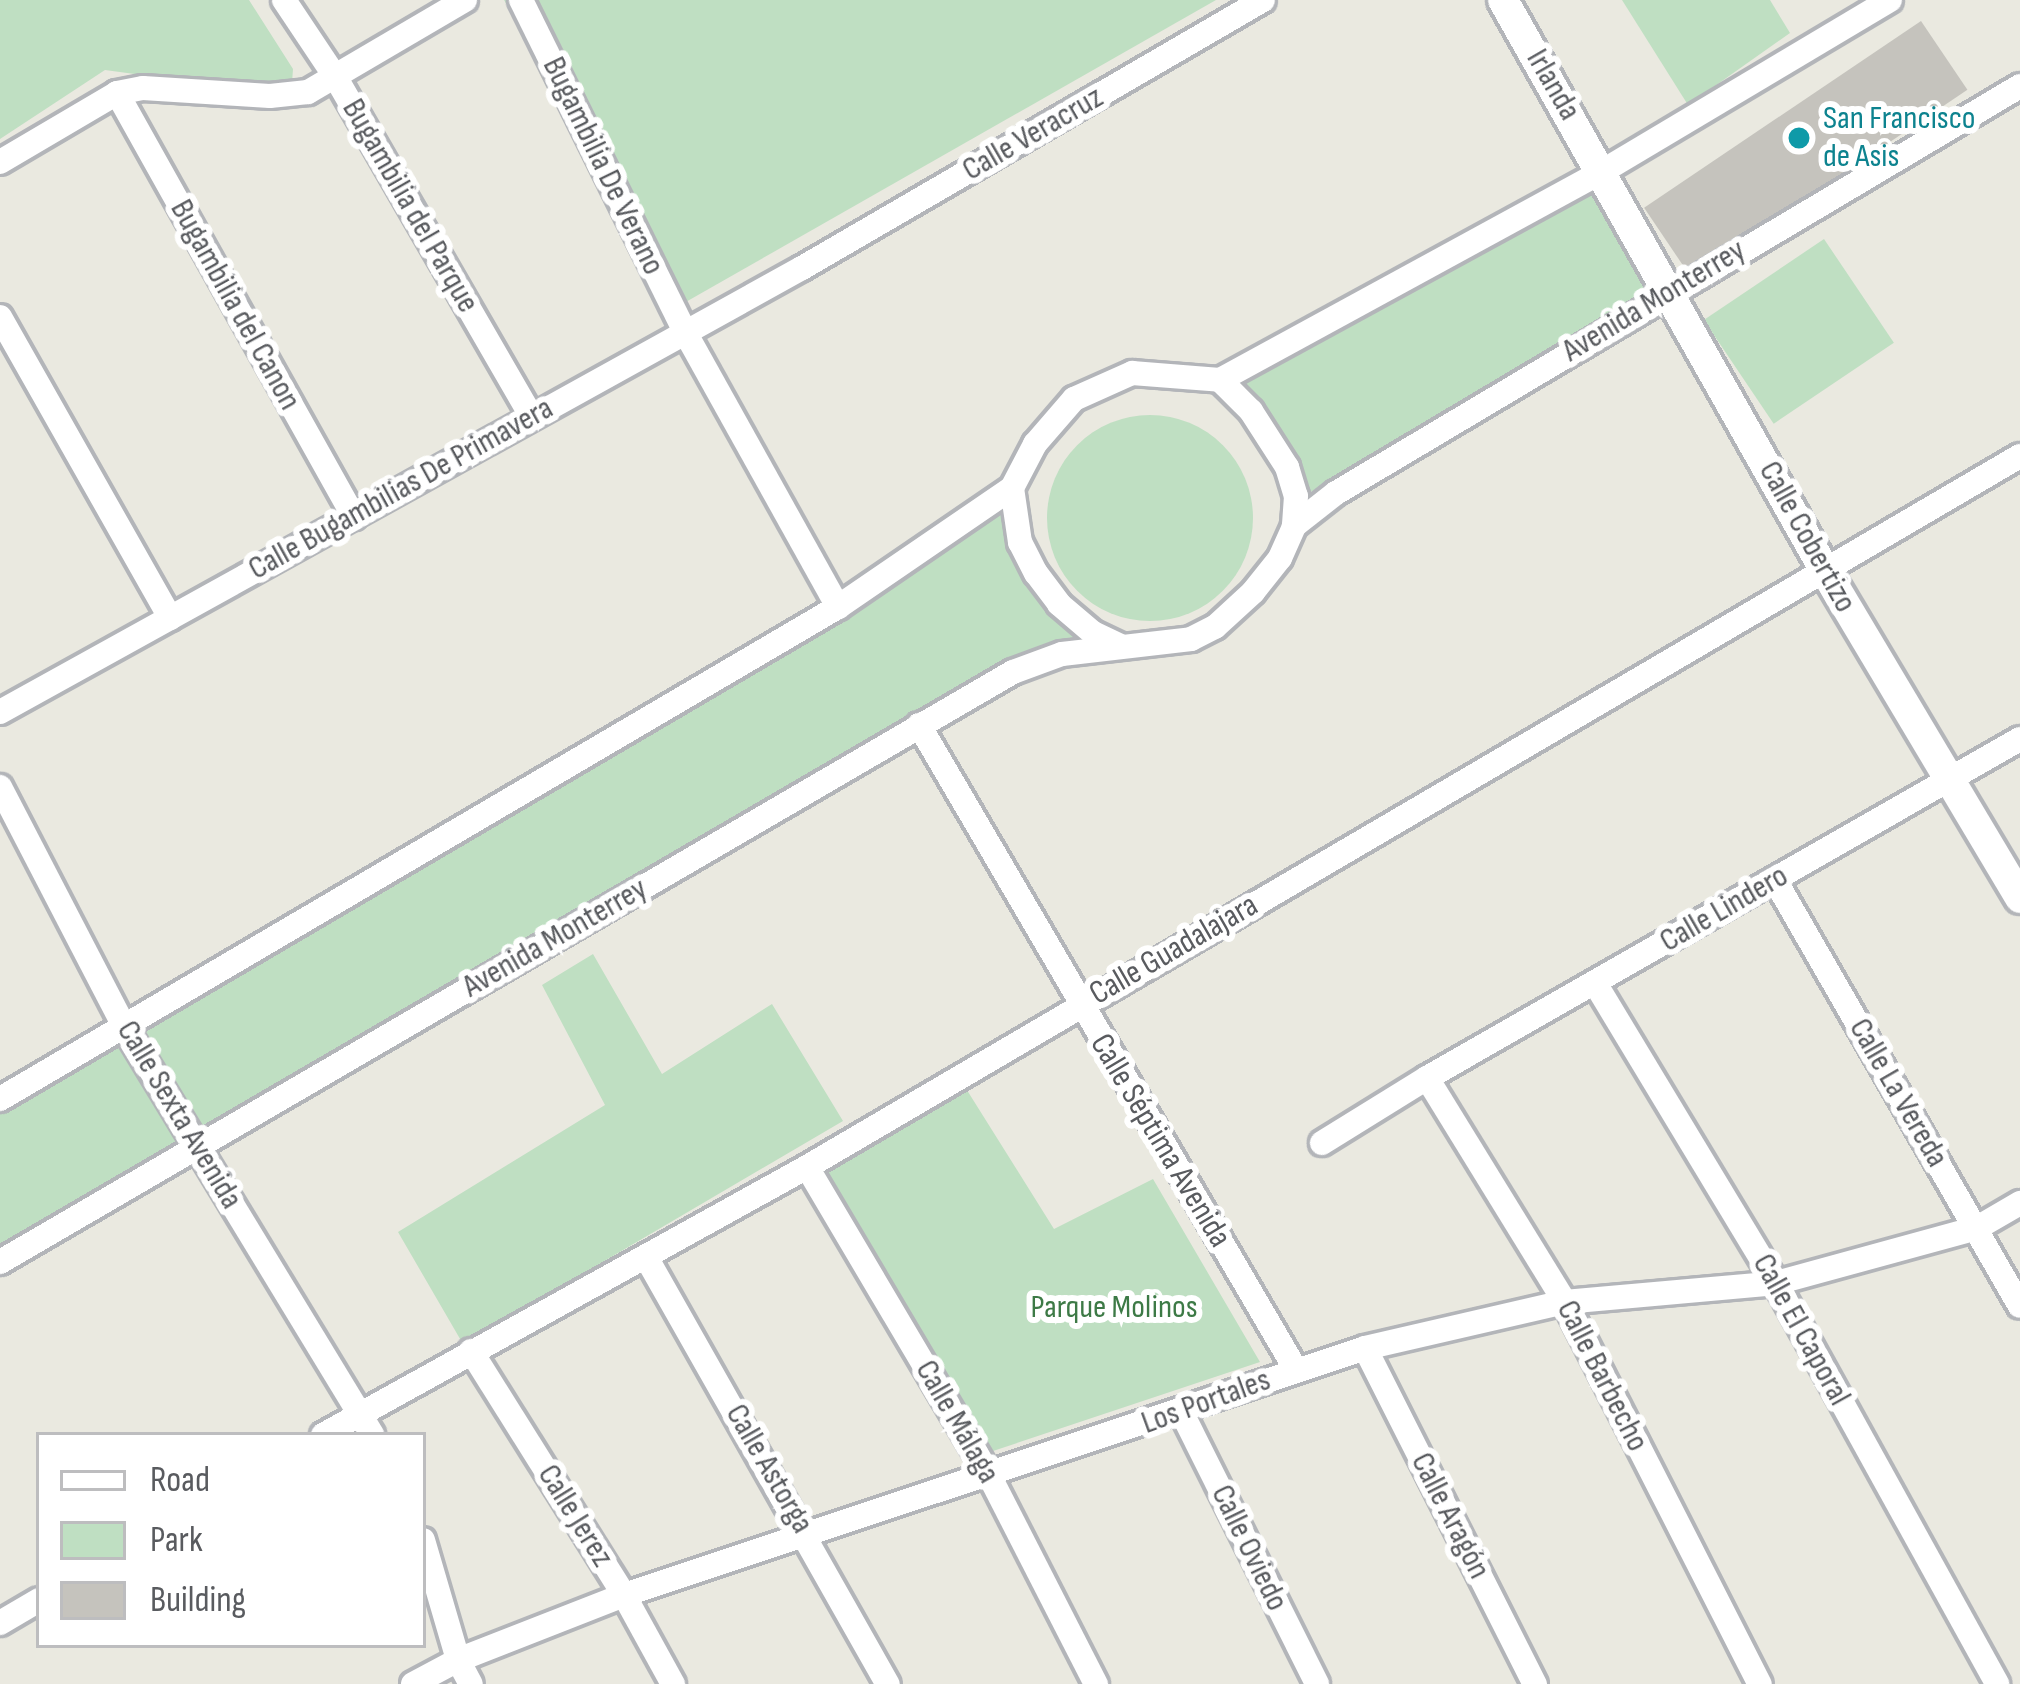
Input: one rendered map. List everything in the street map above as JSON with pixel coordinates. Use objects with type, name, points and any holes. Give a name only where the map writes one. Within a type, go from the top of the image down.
[{"type":"street","name":"Bugambilia del Parque","points":[[284,0],[336,79],[531,416]]},
{"type":"street","points":[[0,162],[117,93],[143,88],[287,96],[336,79],[465,0]]},
{"type":"street","name":"Bugambilia De Verano","points":[[521,0],[685,332]]},
{"type":"street","name":"Calle Veracruz","points":[[802,268],[1263,0]]},
{"type":"street","name":"Irlanda","points":[[1503,0],[1603,171]]},
{"type":"street","points":[[0,1099],[838,607],[1012,488],[1052,420],[1074,399],[1132,373],[1220,380],[1603,171],[1890,0]]},
{"type":"street","name":"Avenida Monterrey","points":[[0,1262],[919,725],[1029,666],[1062,654],[1191,639],[1215,627],[1253,592],[1280,558],[1294,526],[1373,469],[2020,86]]},
{"type":"street","name":"Bugambilia del Canon","points":[[117,93],[354,517]]},
{"type":"street","name":"Calle Cobertizo","points":[[1603,171],[1823,569],[2020,898]]},
{"type":"street","name":"Calle Bugambilias De Primavera","points":[[0,712],[802,268]]},
{"type":"street","points":[[0,317],[170,618]]},
{"type":"street","points":[[685,332],[838,607]]},
{"type":"street","points":[[1220,380],[1251,411],[1287,467],[1296,496],[1294,526]]},
{"type":"street","name":"Calle Guadalajara","points":[[335,1432],[366,1424],[471,1351],[807,1167],[2020,456]]},
{"type":"street","points":[[1012,488],[1020,542],[1036,573],[1059,604],[1093,633],[1123,646]]},
{"type":"street","name":"Calle Séptima Avenida","points":[[919,725],[1296,1370]]},
{"type":"street","name":"Calle Lindero","points":[[1322,1143],[1426,1078],[2020,739]]},
{"type":"street","name":"Calle Sexta Avenida","points":[[0,788],[125,1028],[366,1424]]},
{"type":"street","name":"Calle La Vereda","points":[[1775,880],[2020,1306]]},
{"type":"street","name":"Calle El Caporal","points":[[1595,982],[1776,1283],[1996,1684]]},
{"type":"street","name":"Calle Barbecho","points":[[1426,1078],[1565,1302],[1760,1684]]},
{"type":"street","name":"Calle Málaga","points":[[807,1167],[990,1477],[1096,1684]]},
{"type":"street","name":"Los Portales","points":[[413,1684],[458,1660],[624,1595],[990,1477],[1365,1348],[1466,1320],[1565,1302],[1776,1283],[1977,1228],[2020,1203]]},
{"type":"street","name":"Calle Astorga","points":[[646,1257],[888,1684]]},
{"type":"street","name":"Calle Aragón","points":[[1365,1348],[1535,1684]]},
{"type":"street","name":"Calle Jerez","points":[[471,1351],[624,1595],[673,1684]]},
{"type":"street","name":"Calle Oviedo","points":[[1181,1411],[1317,1684]]},
{"type":"street","points":[[426,1550],[458,1660],[471,1684]]},
{"type":"street","points":[[0,1623],[36,1602]]},
{"type":"green space","points":[[0,0],[249,0],[293,69],[292,83],[268,92],[105,70],[0,139]]},
{"type":"green space","points":[[504,0],[1216,0],[684,303]]},
{"type":"green space","points":[[1622,0],[1770,0],[1790,33],[1688,105]]},
{"type":"green space","points":[[1599,184],[1656,287],[1304,496],[1301,462],[1264,408],[1234,384]]},
{"type":"green space","points":[[1824,239],[1894,343],[1774,424],[1704,320]]},
{"type":"green space","points":[[1150,415],[1189,423],[1223,445],[1245,479],[1253,518],[1245,557],[1223,591],[1189,613],[1150,621],[1111,613],[1077,591],[1055,557],[1047,518],[1055,479],[1077,445],[1111,423]]},
{"type":"green space","points":[[1012,488],[1016,526],[1093,633],[0,1262],[0,1099]]},
{"type":"green space","points":[[593,954],[662,1074],[772,1004],[843,1121],[463,1344],[398,1232],[605,1105],[542,985]]},
{"type":"green space","name":"Parque Molinos","points":[[965,1087],[1054,1229],[1153,1179],[1260,1362],[993,1451],[826,1171]]},
{"type":"building","name":"San Francisco de Asis","points":[[1921,21],[1967,90],[1691,277],[1644,208]]},
{"type":"place","name":"San Francisco de Asis","points":[[1799,138]]}]
